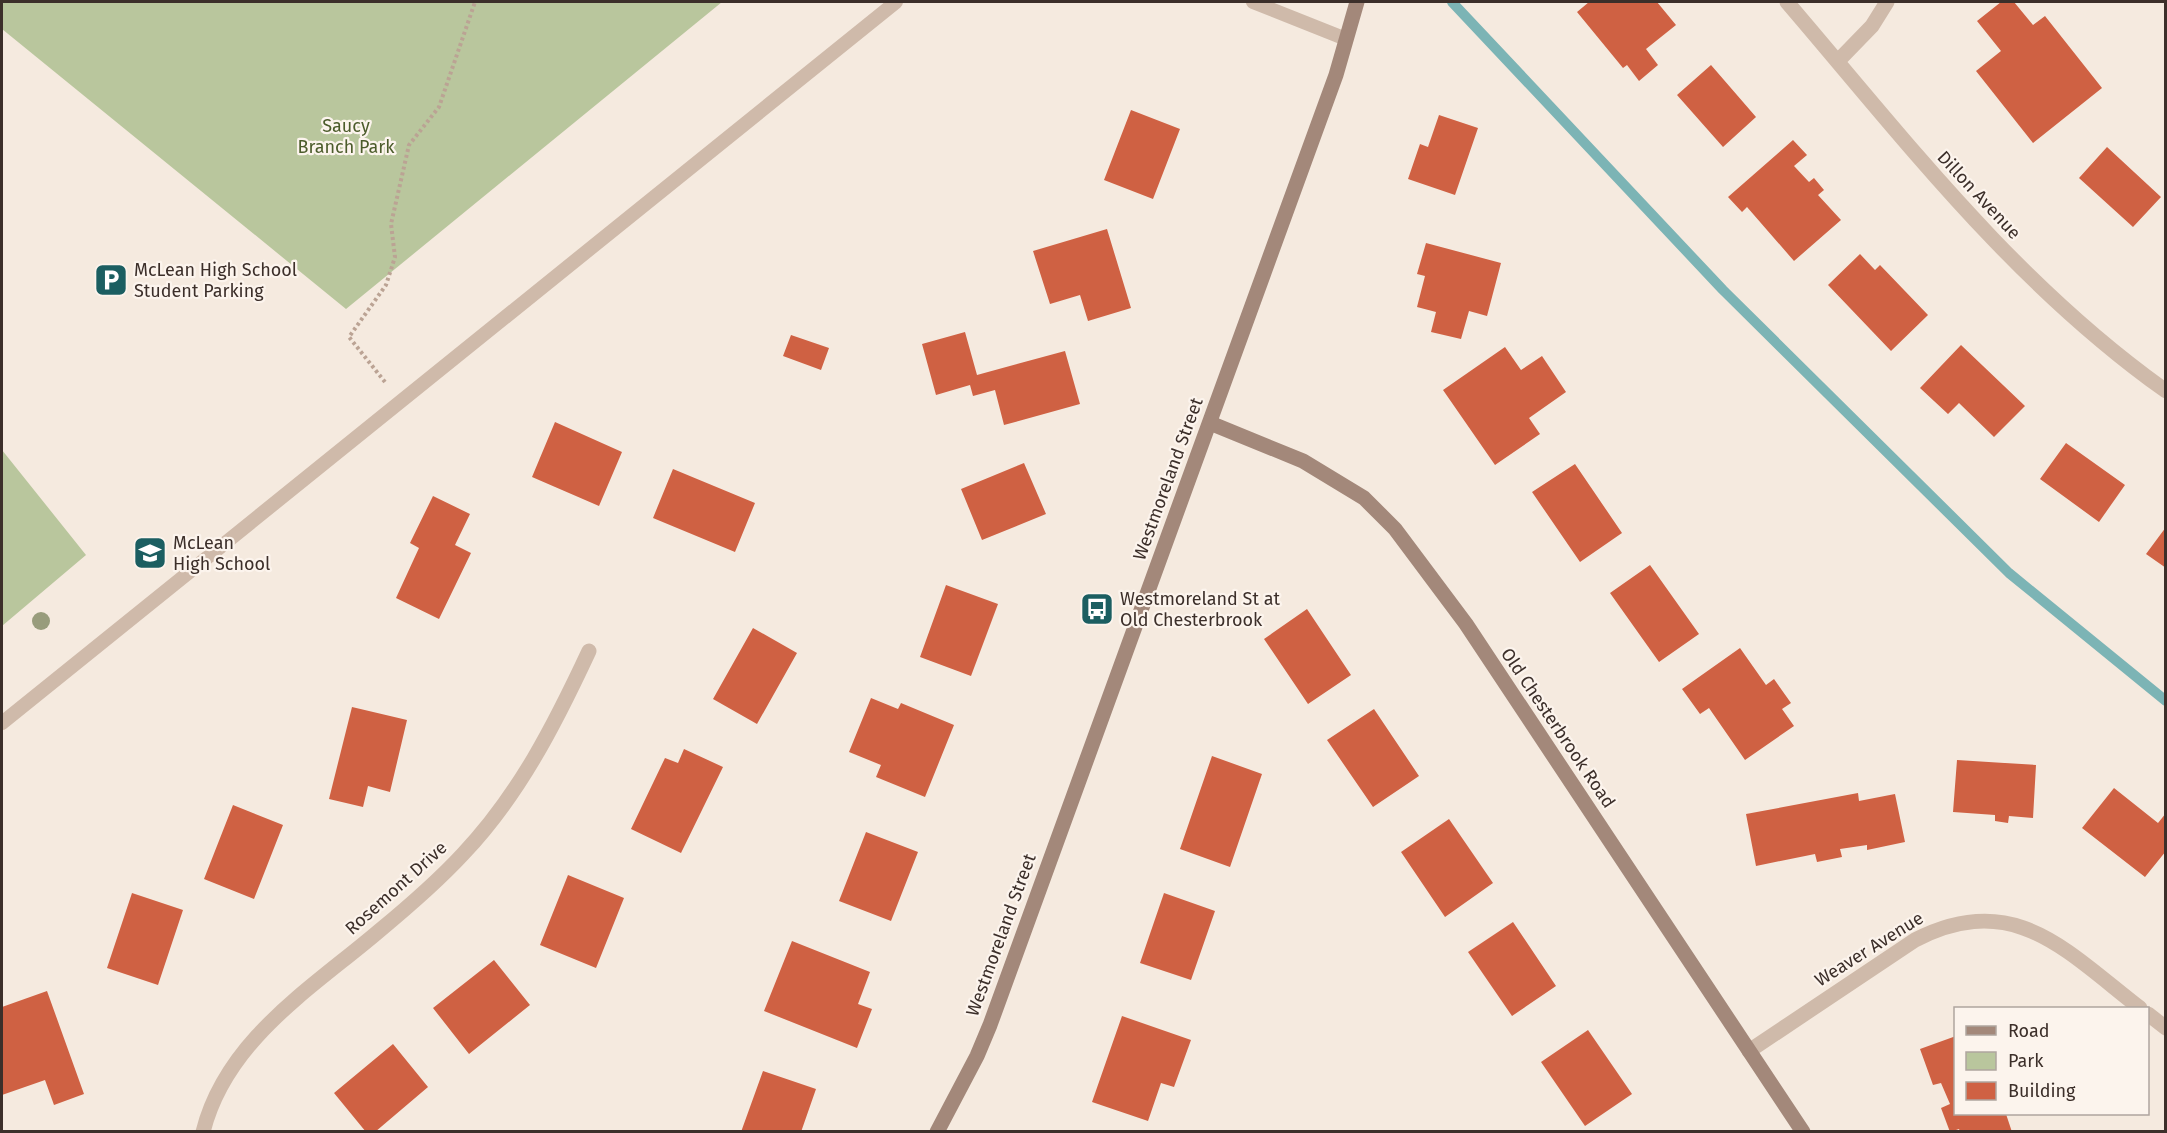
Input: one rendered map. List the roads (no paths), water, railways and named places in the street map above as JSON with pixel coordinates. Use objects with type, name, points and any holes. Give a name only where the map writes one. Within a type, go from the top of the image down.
[{"type":"main road","name":"Westmoreland Street","points":[[937,1131],[972,1066],[990,1025],[1336,75],[1357,2]]},
{"type":"main road","name":"Old Chesterbrook Road","points":[[1210,423],[1303,461],[1364,498],[1395,529],[1466,624],[1803,1131]]},
{"type":"street","name":"Dillon Avenue","points":[[1787,2],[1942,187],[2019,267],[2092,334],[2166,390]]},
{"type":"street","points":[[1838,62],[1872,26],[1887,2]]},
{"type":"street","name":"Rosemont Drive","points":[[203,1131],[227,1076],[259,1033],[292,1000],[380,930],[463,855],[504,805],[548,739],[589,651]]},
{"type":"street","name":"Weaver Avenue","points":[[1749,1051],[1915,940],[1938,928],[1970,920],[2000,921],[2027,928],[2058,945],[2139,1007]]},
{"type":"street","points":[[2149,1015],[2166,1028]]},
{"type":"lane","points":[[2,723],[896,2]]},
{"type":"lane","points":[[1253,2],[1346,39]]},
{"type":"waterway","points":[[1452,2],[1723,290],[2009,573],[2166,701]]},
{"type":"place","name":"McLean High School Student Parking","points":[[111,280]]},
{"type":"place","name":"McLean High School","points":[[150,553]]},
{"type":"place","name":"Westmoreland St at Old Chesterbrook","points":[[1097,609]]},
{"type":"park label","name":"Saucy Branch Park","points":[[346,136]]}]
